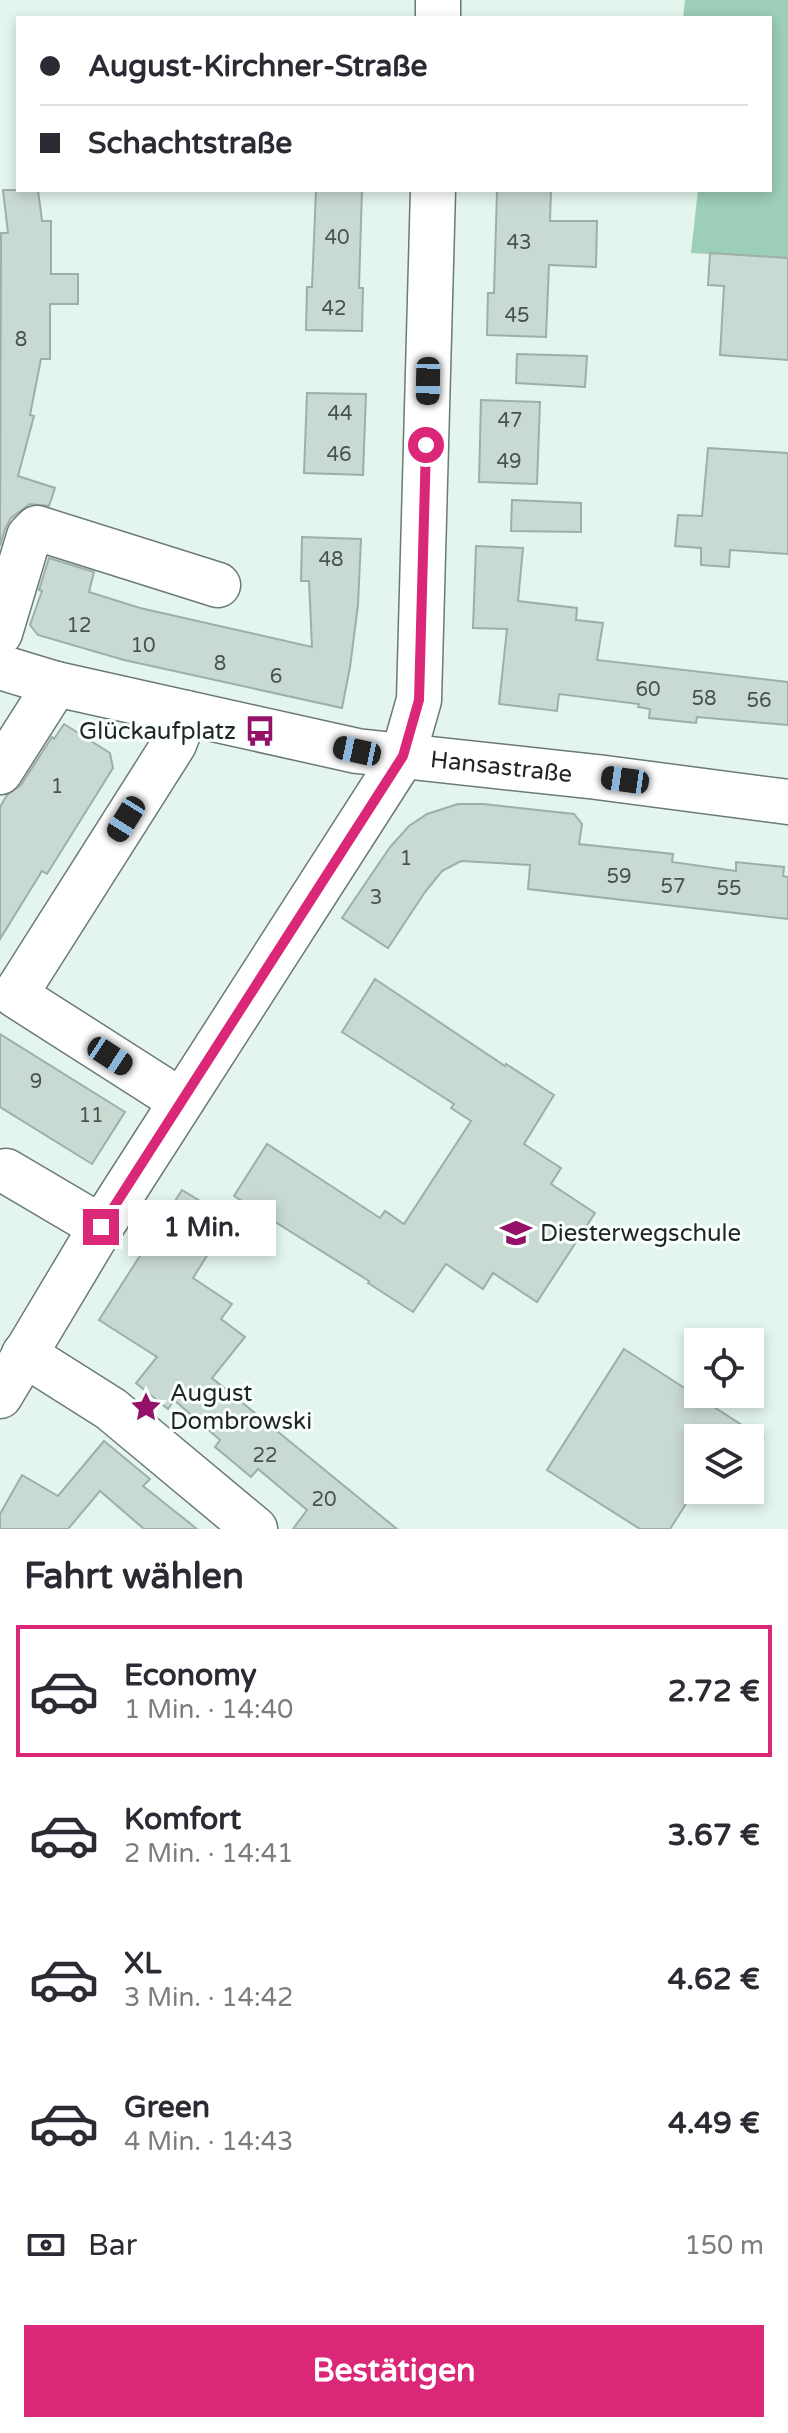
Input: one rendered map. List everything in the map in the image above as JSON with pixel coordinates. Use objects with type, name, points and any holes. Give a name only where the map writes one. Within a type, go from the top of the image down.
[{"type":"street","points":[[255,1529],[111,1409],[9,1374],[403,756],[419,700],[433,192]]},
{"type":"street","points":[[0,633],[29,536],[37,528],[218,585]]},
{"type":"street","name":"Hansastraße","points":[[0,667],[56,684],[357,751],[788,802]]},
{"type":"street","points":[[0,772],[56,684]]},
{"type":"street","points":[[181,1101],[15,995],[174,744],[186,713]]},
{"type":"street","points":[[6,1171],[101,1227]]},
{"type":"green space","points":[[685,0],[788,0],[788,258],[691,253],[698,192],[772,192],[772,16],[683,16]]},
{"type":"building","points":[[3,190],[38,192],[42,221],[51,221],[51,274],[78,274],[78,304],[50,304],[50,359],[41,359],[30,415],[34,416],[18,476],[55,488],[49,506],[30,504],[11,518],[0,546],[1,233],[8,233]]},
{"type":"building","points":[[316,192],[362,192],[359,288],[363,288],[362,331],[306,330],[307,287],[312,287]]},
{"type":"building","points":[[497,192],[551,192],[550,221],[597,221],[596,267],[549,265],[546,337],[487,335],[488,293],[494,293]]},
{"type":"building","points":[[710,253],[788,258],[788,360],[720,355],[724,286],[708,285]]},
{"type":"building","points":[[517,354],[587,356],[585,387],[516,383]]},
{"type":"building","points":[[307,393],[366,394],[363,475],[304,473]]},
{"type":"building","points":[[481,400],[540,402],[537,484],[479,482]]},
{"type":"building","points":[[708,448],[788,453],[788,554],[730,550],[729,567],[701,565],[701,548],[675,546],[678,515],[702,516]]},
{"type":"building","points":[[512,500],[581,503],[581,532],[511,531]]},
{"type":"building","points":[[302,537],[361,539],[358,605],[342,708],[124,660],[38,635],[30,625],[49,558],[94,572],[89,592],[140,608],[312,647],[309,581],[301,581]]},
{"type":"building","points":[[476,546],[523,548],[518,601],[577,608],[576,620],[603,623],[597,660],[788,682],[788,725],[697,717],[696,723],[649,718],[650,709],[638,707],[639,704],[559,694],[557,711],[499,704],[507,629],[473,628]]},
{"type":"building","points":[[64,724],[110,753],[113,768],[47,874],[42,871],[0,939],[0,807],[7,795],[21,785]]},
{"type":"building","points":[[458,804],[574,814],[582,824],[579,844],[673,854],[672,862],[736,871],[736,862],[784,867],[783,876],[788,877],[788,919],[528,889],[530,865],[461,861],[442,871],[388,948],[342,918],[390,847],[409,826],[427,814]]},
{"type":"building","points":[[375,979],[554,1095],[524,1144],[561,1168],[551,1184],[595,1213],[537,1302],[493,1273],[483,1289],[446,1264],[413,1312],[234,1196],[267,1144],[380,1218],[385,1211],[404,1224],[471,1121],[451,1108],[454,1104],[342,1032]]},
{"type":"building","points":[[0,1034],[125,1112],[92,1164],[0,1107]]},
{"type":"building","points":[[182,1190],[230,1219],[193,1278],[232,1304],[221,1319],[245,1337],[212,1378],[397,1529],[293,1529],[307,1510],[258,1469],[251,1477],[215,1447],[220,1440],[174,1400],[168,1409],[136,1383],[157,1357],[99,1320]]},
{"type":"building","points":[[624,1349],[684,1388],[684,1408],[715,1408],[740,1424],[684,1424],[686,1504],[670,1529],[640,1529],[547,1470]]},
{"type":"building","points":[[104,1441],[150,1479],[143,1486],[197,1529],[144,1529],[100,1491],[68,1529],[0,1529],[0,1514],[22,1475],[58,1496]]},
{"type":"place","name":"Glückaufplatz","points":[[260,731]]},
{"type":"place","name":"Diesterwegschule","points":[[516,1233]]},
{"type":"place","name":"August Dombrowski","points":[[146,1407]]},
{"type":"route","points":[[101,1227],[403,756],[419,700],[426,445]]}]
